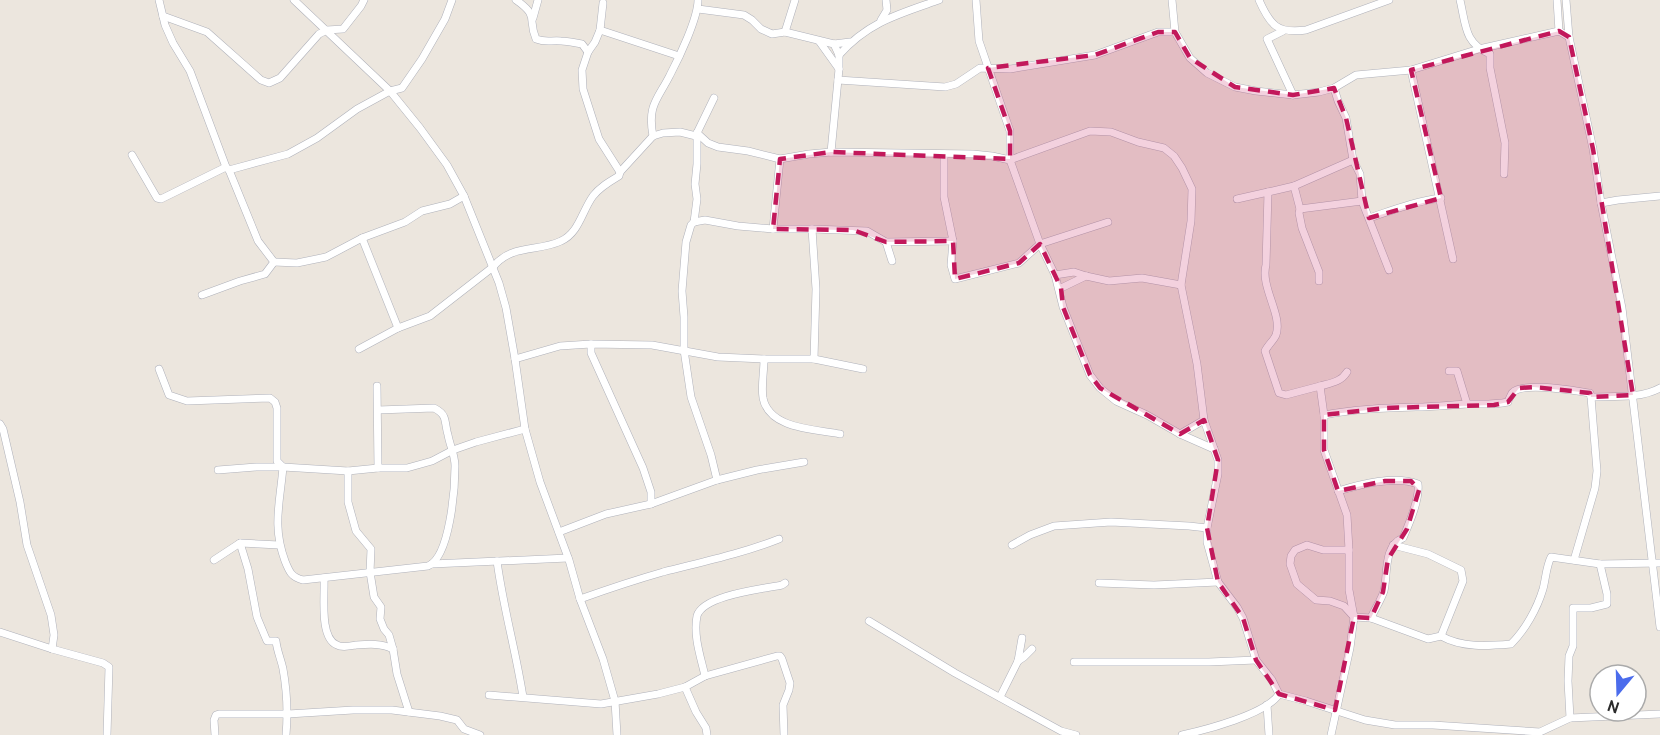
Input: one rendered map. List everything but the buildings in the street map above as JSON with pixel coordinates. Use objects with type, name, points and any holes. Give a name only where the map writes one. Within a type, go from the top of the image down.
[{"type":"street","points":[[159,0],[165,25],[190,71],[227,169],[258,241],[274,262]]},
{"type":"street","points":[[294,0],[390,92],[447,165],[464,196],[493,267],[506,308],[525,429],[540,482],[603,659],[615,701],[617,735]]},
{"type":"street","points":[[163,16],[207,32],[261,80],[269,83],[280,78],[319,34],[327,30],[343,28],[364,0]]},
{"type":"street","points":[[132,155],[157,198],[161,200],[227,169],[288,154],[317,138],[357,110],[402,88],[445,20],[452,0]]},
{"type":"street","points":[[516,0],[528,9],[536,39],[550,43],[558,40],[582,44],[588,51]]},
{"type":"street","points":[[532,18],[538,0]]},
{"type":"street","points":[[653,136],[651,114],[654,102],[679,56],[698,9],[698,0]]},
{"type":"street","points":[[785,32],[795,0]]},
{"type":"street","points":[[881,21],[887,10],[886,0]]},
{"type":"street","points":[[839,55],[850,42],[881,21],[939,0]]},
{"type":"street","points":[[976,0],[979,41],[1010,131],[1010,160],[1040,244],[1055,275],[1064,307],[1090,375],[1100,388],[1116,401],[1214,449]]},
{"type":"street","points":[[1172,0],[1175,32],[1190,58],[1207,73],[1235,87],[1293,95],[1334,88],[1356,75],[1411,70],[1479,49],[1559,31],[1569,37]]},
{"type":"street","points":[[1259,0],[1271,24],[1283,31],[1293,32],[1306,30],[1365,4],[1389,0]]},
{"type":"street","points":[[1460,0],[1470,40],[1479,49],[1490,54],[1490,68],[1505,143],[1504,174]]},
{"type":"street","points":[[1557,0],[1559,31]]},
{"type":"street","points":[[1566,0],[1569,37],[1593,149],[1601,203],[1622,308],[1656,563],[1660,627]]},
{"type":"street","points":[[603,3],[600,30],[588,51],[582,70],[583,89],[599,139],[620,172]]},
{"type":"street","points":[[698,9],[744,15],[760,29],[772,34],[785,32],[834,44],[850,42]]},
{"type":"street","points":[[887,10],[895,15]]},
{"type":"street","points":[[600,30],[679,56]]},
{"type":"street","points":[[1283,31],[1267,39],[1293,95]]},
{"type":"street","points":[[838,80],[945,87],[956,84],[980,68],[1010,69],[1095,55],[1158,32],[1175,32]]},
{"type":"street","points":[[819,41],[839,69]]},
{"type":"street","points":[[831,152],[839,69],[839,55],[834,44]]},
{"type":"street","points":[[1411,70],[1453,259]]},
{"type":"street","points":[[1334,88],[1346,118],[1353,160],[1360,174],[1362,201],[1389,270]]},
{"type":"street","points":[[714,98],[697,133],[698,164],[695,184],[697,199],[694,222],[686,242],[682,291],[684,350],[691,397],[717,480]]},
{"type":"street","points":[[359,349],[398,328],[430,316],[493,267],[501,258],[519,251],[560,242],[569,236],[594,193],[619,176],[620,172],[653,136],[680,132],[696,136],[697,133]]},
{"type":"street","points":[[697,133],[708,143],[718,147],[780,159],[831,152],[992,156],[1010,160],[1090,132],[1111,132],[1164,148],[1174,156],[1192,189],[1191,221],[1181,285],[1197,364],[1204,420],[1218,460],[1218,474],[1207,528],[1208,542],[1218,582],[1243,618],[1256,660],[1280,694],[1306,700],[1365,720],[1395,725],[1433,725],[1540,732],[1570,718],[1660,714]]},
{"type":"street","points":[[944,154],[944,197],[953,241],[951,265],[955,279],[1019,263],[1040,244],[1108,222]]},
{"type":"street","points":[[773,230],[780,159]]},
{"type":"street","points":[[1237,199],[1294,186],[1353,160]]},
{"type":"street","points":[[1294,186],[1302,228],[1319,272],[1319,280]]},
{"type":"street","points":[[1268,192],[1264,272],[1277,332],[1265,351],[1279,393],[1286,395],[1337,381],[1344,378],[1347,372]]},
{"type":"street","points":[[274,262],[297,263],[326,257],[362,238],[405,222],[422,211],[450,204],[464,196]]},
{"type":"street","points":[[1601,203],[1660,196]]},
{"type":"street","points":[[1369,218],[1424,200],[1441,198]]},
{"type":"street","points":[[1300,209],[1362,201]]},
{"type":"street","points":[[694,222],[705,220],[773,230],[867,231],[886,242],[953,241]]},
{"type":"street","points":[[812,229],[816,289],[814,359]]},
{"type":"street","points":[[362,238],[398,328]]},
{"type":"street","points":[[886,242],[892,261]]},
{"type":"street","points":[[202,295],[265,274],[274,262]]},
{"type":"street","points":[[1055,275],[1074,272],[1109,281],[1142,278],[1181,285]]},
{"type":"street","points":[[1059,289],[1086,276]]},
{"type":"street","points":[[591,344],[591,353],[643,468],[651,492],[651,504]]},
{"type":"street","points":[[515,359],[560,346],[652,345],[718,357],[814,359],[863,369]]},
{"type":"street","points":[[764,359],[763,396],[766,407],[773,416],[786,424],[840,434]]},
{"type":"street","points":[[159,369],[169,395],[187,401],[270,398],[275,402],[277,408],[277,461],[283,467]]},
{"type":"street","points":[[1449,370],[1456,371],[1467,404]]},
{"type":"street","points":[[377,386],[378,468]]},
{"type":"street","points":[[1320,386],[1324,415],[1324,450],[1347,515],[1348,590],[1354,617],[1350,648],[1331,735]]},
{"type":"street","points":[[1324,415],[1346,410],[1467,404],[1494,405],[1508,402],[1512,393],[1519,388],[1534,387],[1590,393],[1596,471],[1595,488],[1574,560]]},
{"type":"street","points":[[1591,397],[1633,395],[1654,392],[1660,388]]},
{"type":"street","points":[[378,410],[434,408],[444,417],[455,466],[450,523],[441,551],[432,564]]},
{"type":"street","points":[[1180,434],[1204,420]]},
{"type":"street","points":[[0,424],[20,502],[27,545],[51,615],[54,635],[52,649]]},
{"type":"street","points":[[218,470],[256,467],[348,471],[407,468],[432,461],[476,442],[525,429]]},
{"type":"street","points":[[559,532],[606,514],[651,504],[717,480],[804,462]]},
{"type":"street","points":[[283,467],[277,522],[279,545],[290,574],[295,578],[311,580],[432,564],[568,558]]},
{"type":"street","points":[[348,471],[348,502],[357,531],[371,549],[370,572],[374,597],[381,607],[380,619],[389,635],[409,712]]},
{"type":"street","points":[[1338,491],[1361,484],[1385,481],[1411,481],[1418,484],[1419,490],[1407,529],[1403,538],[1397,540],[1393,545],[1388,559],[1383,592],[1371,618]]},
{"type":"street","points":[[1012,545],[1054,526],[1111,522],[1207,528]]},
{"type":"street","points":[[580,599],[621,584],[709,562],[779,539]]},
{"type":"street","points":[[213,560],[240,543],[279,545]]},
{"type":"street","points":[[240,543],[248,569],[257,617],[267,641],[276,641],[285,679],[288,714],[286,735]]},
{"type":"street","points":[[1349,550],[1323,550],[1306,545],[1295,550],[1290,564],[1297,584],[1316,600],[1330,601],[1344,606],[1354,617],[1371,618],[1428,639],[1441,636],[1448,640],[1474,645],[1511,644],[1520,634],[1543,589],[1547,564],[1551,557],[1600,564],[1656,563]]},
{"type":"street","points":[[1393,545],[1428,554],[1461,570],[1463,581],[1441,636]]},
{"type":"street","points":[[497,561],[501,594],[523,697]]},
{"type":"street","points":[[1570,718],[1568,681],[1569,656],[1573,646],[1574,608],[1591,608],[1607,604],[1600,564]]},
{"type":"street","points":[[324,578],[325,625],[327,637],[331,642],[340,646],[383,644],[393,649]]},
{"type":"street","points":[[1099,584],[1154,585],[1218,582]]},
{"type":"street","points":[[705,676],[697,638],[700,611],[711,602],[725,597],[785,583]]},
{"type":"street","points":[[869,621],[1059,733],[1076,735]]},
{"type":"street","points":[[0,632],[103,663],[109,667],[107,735]]},
{"type":"street","points":[[1000,697],[1018,661],[1022,638]]},
{"type":"street","points":[[1018,661],[1032,650]]},
{"type":"street","points":[[489,695],[601,704],[685,687],[705,676],[780,656],[790,683],[783,705],[784,735]]},
{"type":"street","points":[[1074,662],[1256,660]]},
{"type":"street","points":[[685,687],[706,728],[707,735]]},
{"type":"street","points":[[1182,735],[1218,727],[1267,705],[1280,694]]},
{"type":"street","points":[[1267,705],[1269,735]]},
{"type":"street","points":[[215,735],[214,720],[219,714],[288,714],[353,710],[392,710],[440,716],[457,720],[464,732],[480,735]]},
{"type":"highlighted area","points":[[1559,31],[1569,37],[1593,149],[1633,395],[1591,397],[1590,393],[1534,387],[1519,388],[1508,402],[1494,405],[1385,408],[1324,415],[1324,450],[1338,491],[1385,481],[1411,481],[1419,490],[1407,529],[1388,559],[1383,592],[1371,618],[1354,617],[1335,710],[1279,694],[1256,660],[1243,618],[1218,582],[1207,528],[1218,460],[1204,420],[1180,434],[1100,388],[1090,375],[1063,307],[1061,288],[1040,244],[1019,263],[955,279],[953,241],[886,242],[853,230],[773,229],[780,159],[831,152],[1010,159],[1010,131],[988,68],[1095,55],[1158,32],[1175,32],[1190,58],[1235,87],[1293,95],[1334,88],[1346,118],[1369,218],[1441,198],[1411,70]]}]
